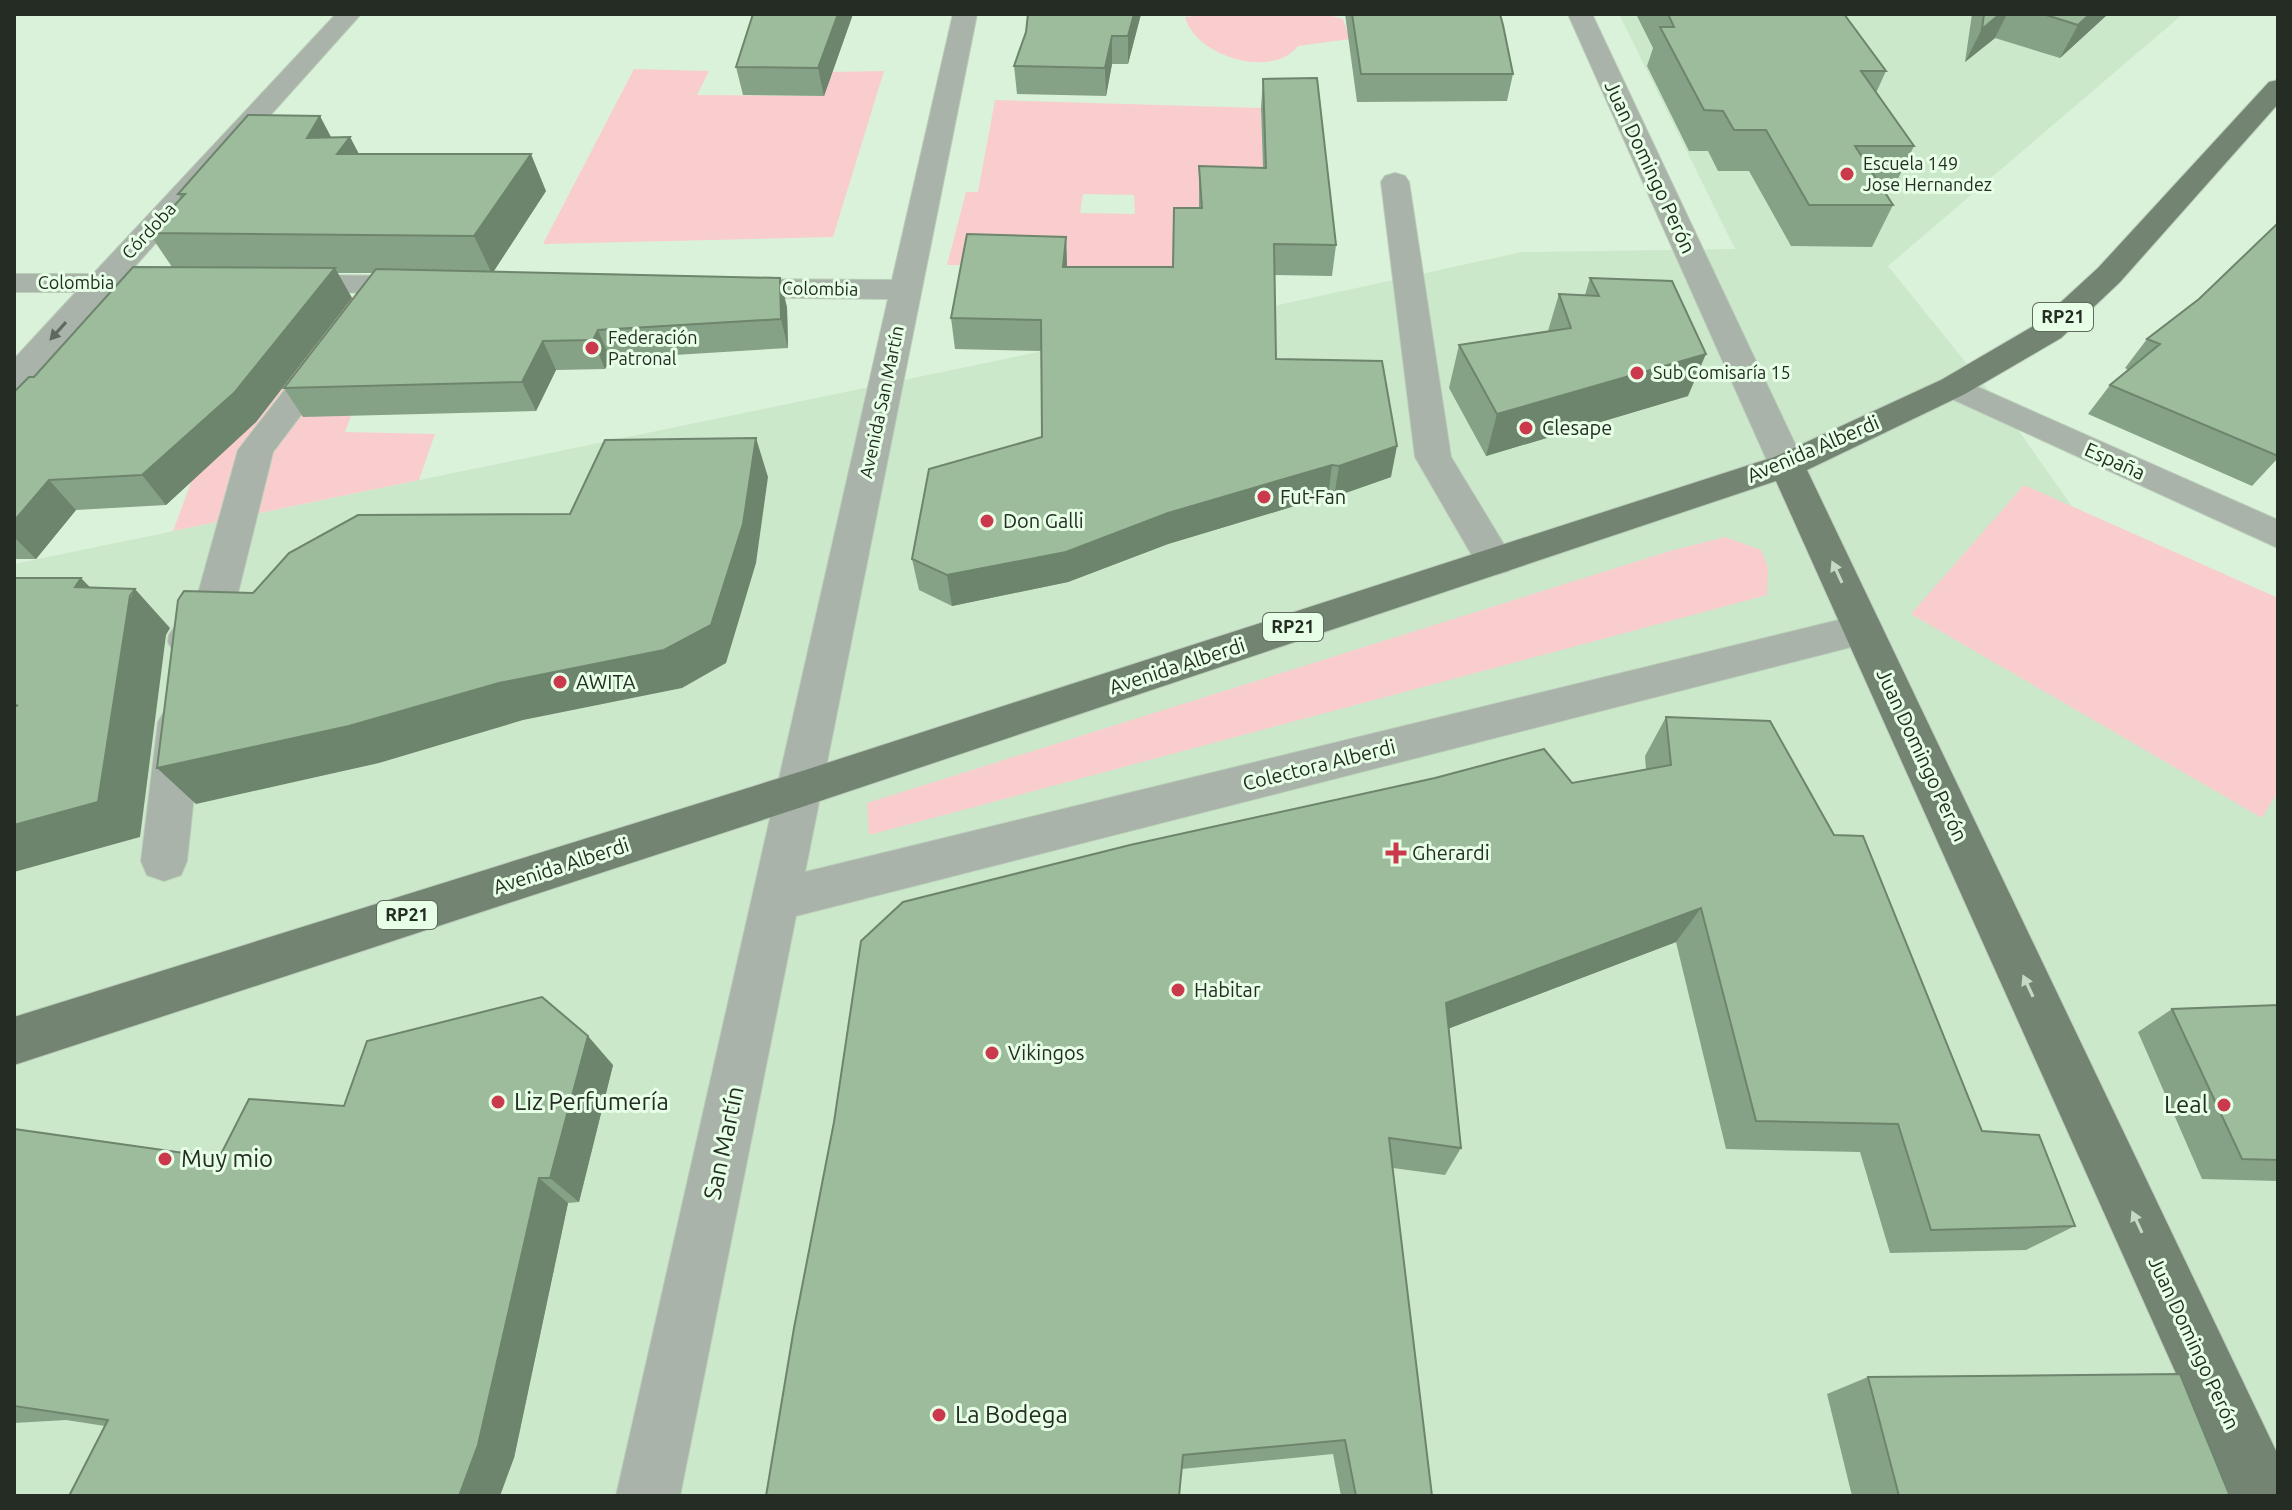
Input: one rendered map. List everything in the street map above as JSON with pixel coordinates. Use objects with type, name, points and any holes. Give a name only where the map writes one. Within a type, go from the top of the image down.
[{"type":"main road","name":"Avenida Alberdi","points":[[14,1041],[799,790],[1787,465],[1953,387],[2049,331],[2109,275],[2278,88]]},
{"type":"main road","name":"Juan Domingo Perón","points":[[1787,465],[2264,1496]]},
{"type":"street","name":"Córdoba","points":[[14,379],[349,14]]},
{"type":"street","name":"Avenida San Martín","points":[[799,790],[965,14]]},
{"type":"street","name":"Juan Domingo Perón","points":[[1580,14],[1787,465]]},
{"type":"street","points":[[1395,182],[1433,457],[1495,561]]},
{"type":"street","name":"Colombia","points":[[14,283],[211,283]]},
{"type":"street","points":[[258,284],[461,286]]},
{"type":"street","points":[[164,861],[189,635],[218,593],[256,450],[382,285]]},
{"type":"street","name":"Colombia","points":[[697,288],[906,290]]},
{"type":"street","name":"España","points":[[1953,387],[2278,535]]},
{"type":"street","name":"Colectora Alberdi","points":[[776,900],[1863,629]]},
{"type":"street","name":"San Martín","points":[[648,1496],[799,790]]},
{"type":"shaded area","points":[[1324,14],[1343,19],[1350,39],[1298,46],[1286,56],[1271,61],[1236,59],[1203,43],[1185,17]]},
{"type":"shaded area","points":[[1619,14],[2183,14],[1888,266],[2005,411],[2278,800],[2278,1451],[2222,1496],[14,1496],[14,564],[1043,351],[1153,332],[1522,252],[1735,249]]},
{"type":"shaded area","points":[[634,69],[709,71],[697,95],[823,96],[833,72],[884,71],[833,237],[543,244]]},
{"type":"shaded area","points":[[995,100],[1261,108],[1264,198],[1201,238],[1173,268],[947,265],[966,192],[978,192]],"holes":[[[1083,194],[1134,195],[1135,214],[1080,213]]]},
{"type":"shaded area","points":[[318,296],[433,297],[351,416],[345,432],[435,434],[419,480],[173,531],[192,480]]},
{"type":"shaded area","points":[[2024,485],[2278,598],[2278,791],[2262,818],[1911,614]]},
{"type":"shaded area","points":[[1725,537],[1761,550],[1768,568],[1767,595],[869,835],[867,803],[1670,551]]},
{"type":"building","points":[[753,14],[838,14],[818,68],[736,67]]},
{"type":"building","points":[[1028,14],[1134,14],[1128,36],[1112,36],[1105,68],[1014,66],[1026,32]]},
{"type":"building","points":[[1352,14],[1500,14],[1513,74],[1361,74]]},
{"type":"building","points":[[1668,14],[1844,14],[1886,71],[1861,71],[1914,146],[1855,146],[1893,205],[1809,205],[1766,130],[1734,130],[1723,111],[1704,110],[1660,27],[1674,27]]},
{"type":"building","points":[[1984,14],[2000,14],[1982,29]]},
{"type":"building","points":[[2043,14],[2090,14],[2078,25]]},
{"type":"building","points":[[1317,78],[1336,245],[1274,244],[1276,359],[1382,361],[1397,446],[1339,466],[1332,465],[1168,513],[1066,552],[947,575],[912,559],[929,469],[1042,437],[1041,320],[951,318],[967,234],[1066,237],[1063,267],[1173,267],[1174,208],[1202,208],[1199,166],[1266,168],[1263,79]]},
{"type":"building","points":[[248,115],[320,116],[307,138],[350,137],[337,154],[531,154],[474,236],[149,233],[185,194],[178,194]]},
{"type":"building","points":[[2278,223],[2278,456],[2110,385],[2160,344],[2147,339],[2199,299]]},
{"type":"building","points":[[133,267],[335,268],[235,392],[142,475],[49,480],[14,521],[14,392],[29,377],[34,377]]},
{"type":"building","points":[[376,269],[780,278],[781,319],[598,330],[593,340],[543,341],[522,382],[284,388]]},
{"type":"building","points":[[1590,278],[1672,281],[1706,354],[1497,414],[1459,345],[1571,328],[1559,294],[1599,296]]},
{"type":"building","points":[[756,438],[743,524],[711,625],[664,650],[499,683],[349,726],[157,768],[178,600],[184,591],[253,593],[289,553],[358,515],[570,514],[605,440]]},
{"type":"building","points":[[14,578],[81,578],[75,587],[135,589],[130,596],[98,802],[14,825],[14,707],[18,705],[14,706]]},
{"type":"building","points":[[1666,717],[1770,721],[1834,835],[1863,836],[1982,1131],[2039,1135],[2075,1226],[1931,1230],[1898,1124],[1756,1121],[1701,908],[1446,1003],[1461,1148],[1389,1138],[1432,1496],[1356,1496],[1345,1440],[1183,1455],[1179,1496],[766,1496],[794,1328],[834,1122],[861,941],[903,902],[1130,845],[1435,778],[1544,749],[1572,783],[1671,765]]},
{"type":"building","points":[[542,997],[588,1036],[550,1178],[539,1178],[478,1445],[459,1496],[69,1496],[108,1420],[14,1406],[14,1129],[219,1158],[249,1099],[344,1106],[367,1041]]},
{"type":"building","points":[[2278,1005],[2278,1160],[2242,1159],[2172,1009]]},
{"type":"building","points":[[2180,1374],[2230,1496],[1899,1496],[1868,1377]]},
{"type":"place","name":"Escuela 149 Jose Hernandez","points":[[1847,174]]},
{"type":"place","name":"Federación Patronal","points":[[592,348]]},
{"type":"place","name":"Sub Comisaría 15","points":[[1637,373]]},
{"type":"place","name":"Clesape","points":[[1526,428]]},
{"type":"place","name":"Fut-Fan","points":[[1264,497]]},
{"type":"place","name":"Don Galli","points":[[987,521]]},
{"type":"place","name":"AWITA","points":[[560,682]]},
{"type":"place","name":"Gherardi","points":[[1396,853]]},
{"type":"place","name":"Habitar","points":[[1178,990]]},
{"type":"place","name":"Vikingos","points":[[992,1053]]},
{"type":"place","name":"Liz Perfumería","points":[[498,1102]]},
{"type":"place","name":"Leal","points":[[2224,1105]]},
{"type":"place","name":"Muy mio","points":[[165,1159]]},
{"type":"place","name":"La Bodega","points":[[939,1415]]}]
